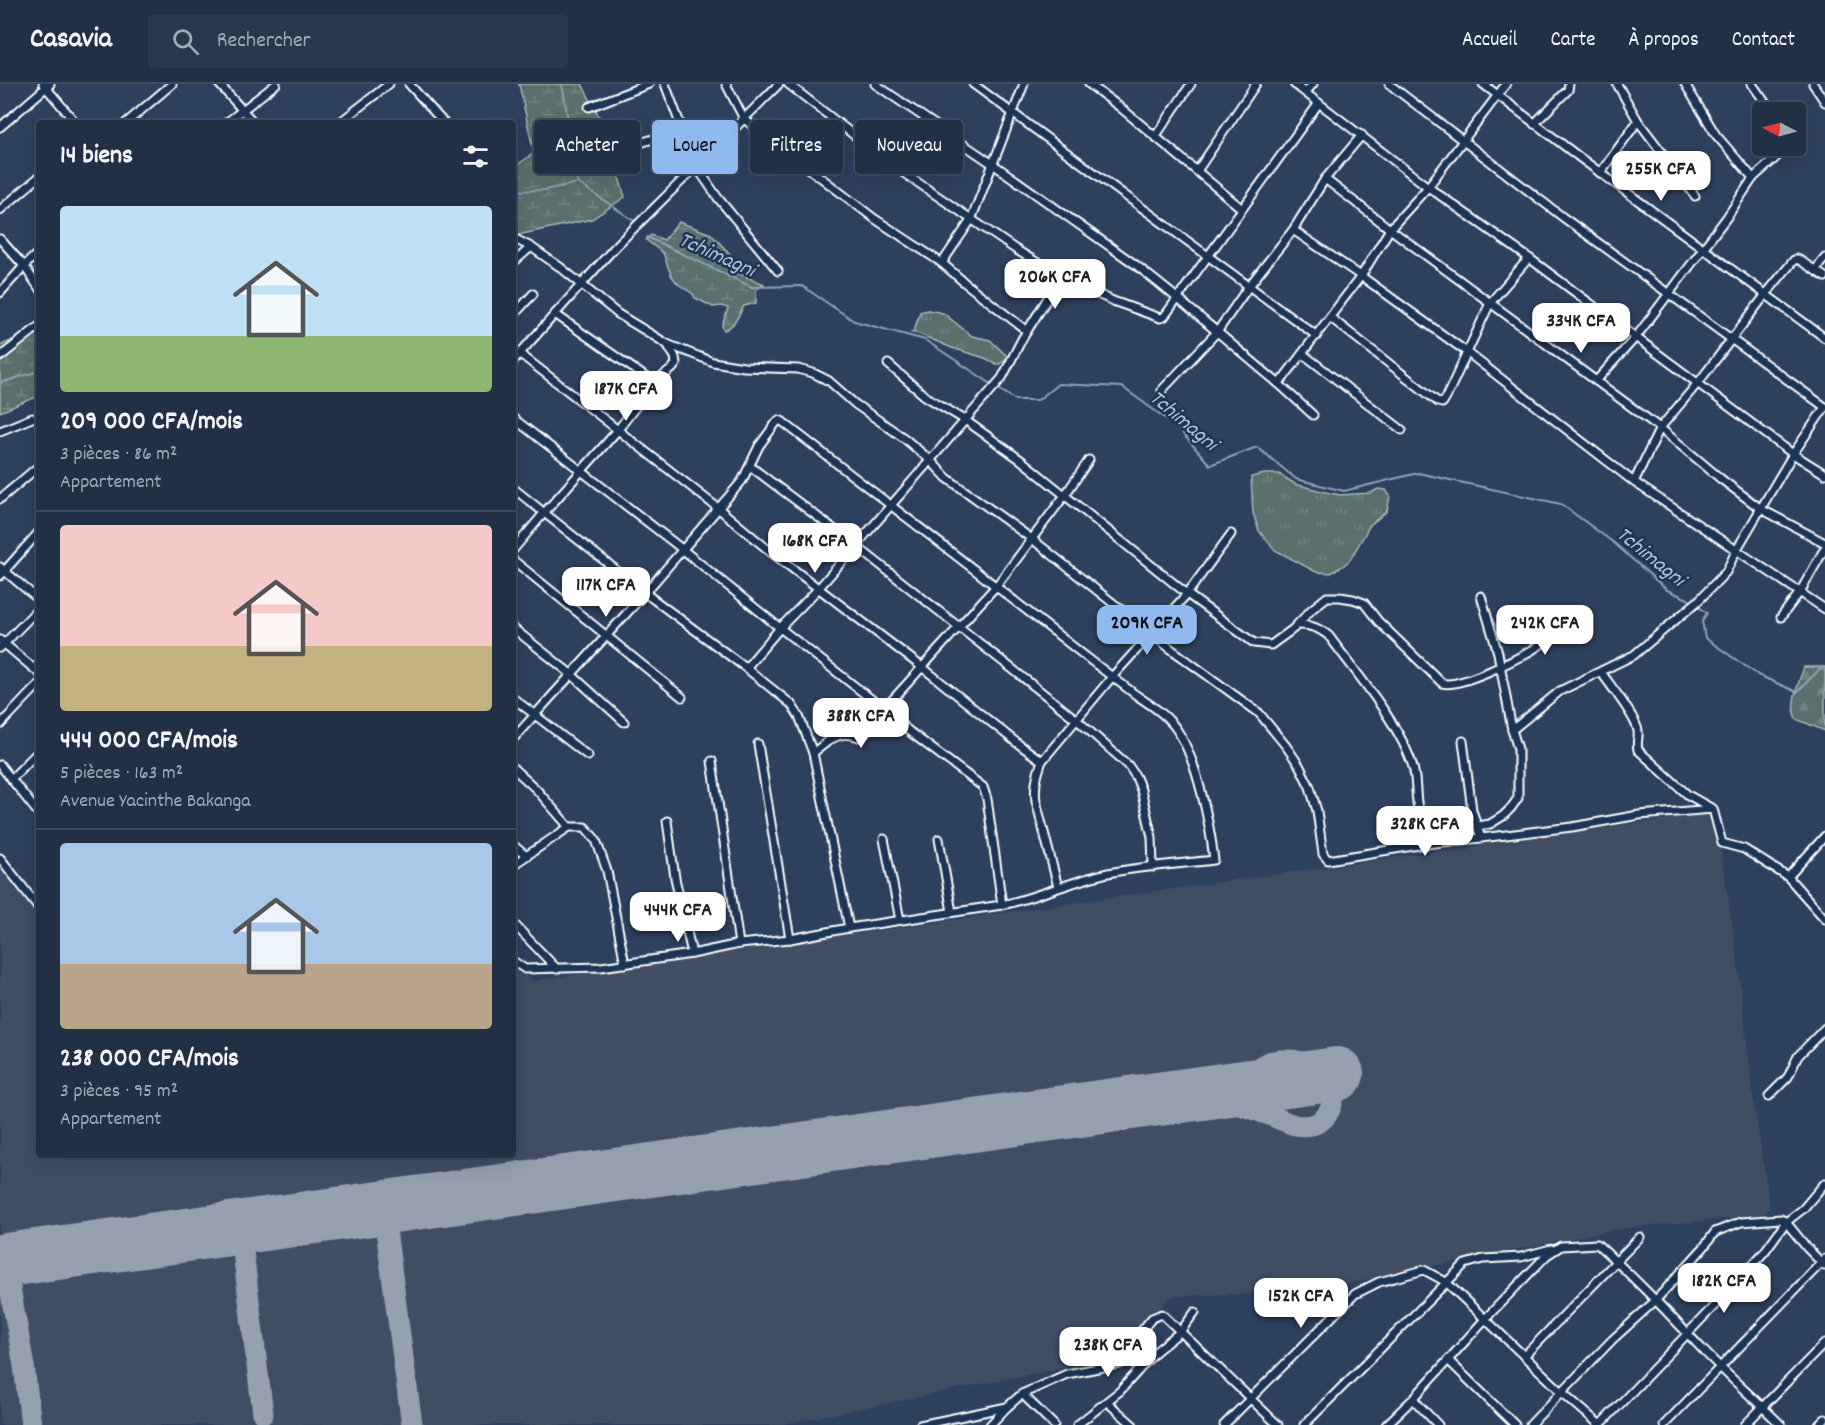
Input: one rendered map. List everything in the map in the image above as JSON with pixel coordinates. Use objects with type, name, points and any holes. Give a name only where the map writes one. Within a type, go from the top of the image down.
[{"type":"street","points":[[130,120],[172,84]]},
{"type":"street","points":[[219,84],[251,120]]},
{"type":"street","points":[[230,120],[276,84]]},
{"type":"street","points":[[343,120],[389,84]]},
{"type":"street","points":[[409,84],[441,120]]},
{"type":"street","points":[[589,107],[649,84]]},
{"type":"street","points":[[665,84],[680,120]]},
{"type":"street","points":[[726,84],[744,119],[875,219],[942,263],[1027,331]]},
{"type":"street","points":[[738,125],[780,84]]},
{"type":"street","points":[[788,84],[895,167],[1015,249],[1061,277],[1154,317],[1164,316],[1178,298],[1319,102]]},
{"type":"street","points":[[874,84],[1136,265],[1178,298],[1313,415]]},
{"type":"street","points":[[973,84],[1317,336]]},
{"type":"street","points":[[942,263],[971,220],[1024,84]]},
{"type":"street","points":[[1089,84],[1242,208]]},
{"type":"street","points":[[1155,136],[1191,84]]},
{"type":"street","points":[[1197,171],[1256,84]]},
{"type":"street","points":[[1294,84],[1428,187],[1529,258],[1793,454],[1825,474]]},
{"type":"street","points":[[1306,92],[1313,84]]},
{"type":"street","points":[[1389,84],[1564,218],[1825,407],[1793,454],[1726,572],[1698,601],[1635,655],[1560,691],[1512,730]]},
{"type":"street","points":[[1484,84],[1534,124],[1825,338]]},
{"type":"street","points":[[1279,384],[1331,318],[1390,229],[1428,187],[1506,84]]},
{"type":"street","points":[[1534,124],[1568,90],[1569,84]]},
{"type":"street","points":[[1617,84],[1638,121],[1695,196]]},
{"type":"street","points":[[1685,84],[1716,135],[1753,178]]},
{"type":"street","points":[[1752,84],[1765,102]]},
{"type":"street","points":[[1813,84],[1825,102]]},
{"type":"street","points":[[0,127],[46,85],[74,120]]},
{"type":"street","points":[[1600,173],[1638,121]]},
{"type":"street","points":[[1162,390],[1217,332],[1249,286],[1293,230],[1325,179],[1362,135]]},
{"type":"street","points":[[1596,381],[1636,337],[1753,178],[1778,156]]},
{"type":"street","points":[[516,357],[615,246],[688,174]]},
{"type":"street","points":[[702,174],[718,198],[778,271]]},
{"type":"street","points":[[1325,179],[1660,428],[1721,479],[1761,508],[1825,543]]},
{"type":"street","points":[[0,210],[36,180]]},
{"type":"street","points":[[1293,230],[1468,353],[1634,482],[1825,609]]},
{"type":"street","points":[[0,239],[36,284]]},
{"type":"street","points":[[516,240],[560,267],[618,314],[667,344],[713,362],[744,367],[798,369],[813,373],[829,381],[864,410],[904,438],[947,478],[1032,539],[1151,633],[1259,713],[1274,729],[1299,765],[1310,788],[1317,811],[1323,854],[1328,860],[1425,844],[1572,827],[1639,815],[1713,809]]},
{"type":"street","points":[[516,260],[531,247]]},
{"type":"street","points":[[0,292],[36,255]]},
{"type":"street","points":[[1331,318],[1438,402],[1442,402],[1468,353],[1490,303],[1529,258]]},
{"type":"street","points":[[1815,270],[1825,258]]},
{"type":"street","points":[[1634,482],[1660,428],[1698,383],[1766,294],[1797,259],[1825,277]]},
{"type":"street","points":[[746,668],[1002,378],[1027,331],[1061,277]]},
{"type":"street","points":[[516,313],[533,294]]},
{"type":"street","points":[[555,314],[654,383]]},
{"type":"street","points":[[0,357],[36,328]]},
{"type":"street","points":[[516,546],[617,431],[654,383],[676,364],[675,357],[667,344]]},
{"type":"street","points":[[519,353],[818,589],[1042,761]]},
{"type":"street","points":[[1303,354],[1402,430]]},
{"type":"street","points":[[888,364],[925,396],[965,420],[1065,495],[1187,594],[1254,644],[1271,645],[1299,625],[1312,609],[1327,597],[1353,599],[1364,603],[1385,628],[1442,683],[1453,685],[1501,666],[1533,650],[1574,620]]},
{"type":"street","points":[[0,431],[32,418]]},
{"type":"street","points":[[516,420],[682,549],[910,732],[980,783],[987,800],[1002,904]]},
{"type":"street","points":[[516,736],[645,593],[742,481],[759,446],[779,420],[1169,719],[1182,737],[1200,787],[1214,860],[1109,873],[1002,904],[625,964],[525,969],[516,963]]},
{"type":"street","points":[[813,753],[835,736],[851,734],[859,737],[864,734],[997,585],[1089,460]]},
{"type":"street","points":[[750,466],[855,545],[1077,720],[1128,765],[1141,790],[1152,837],[1154,867]]},
{"type":"street","points":[[0,499],[36,469]]},
{"type":"street","points":[[516,490],[645,593],[791,704],[799,716],[813,753],[849,928]]},
{"type":"street","points":[[1058,887],[1035,795],[1037,775],[1042,761],[1112,677],[1187,594],[1231,534]]},
{"type":"street","points":[[36,535],[2,572],[36,598]]},
{"type":"street","points":[[1781,617],[1800,592],[1825,548]]},
{"type":"street","points":[[516,562],[682,697]]},
{"type":"street","points":[[1477,826],[1490,824],[1503,816],[1518,798],[1518,749],[1512,730],[1501,666],[1481,596]]},
{"type":"street","points":[[36,611],[2,644],[36,671]]},
{"type":"street","points":[[1299,625],[1320,629],[1329,636],[1379,704],[1397,733],[1412,764],[1416,779],[1417,808],[1425,844]]},
{"type":"street","points":[[516,630],[572,674],[624,722]]},
{"type":"street","points":[[1601,672],[1635,722],[1638,732],[1636,742],[1638,750],[1688,795],[1713,809],[1722,843],[1744,849],[1788,877],[1825,919]]},
{"type":"street","points":[[0,725],[36,687]]},
{"type":"street","points":[[516,700],[588,756]]},
{"type":"street","points":[[1463,741],[1472,810],[1481,838]]},
{"type":"street","points":[[758,744],[790,939]]},
{"type":"street","points":[[11,779],[36,754]]},
{"type":"street","points":[[712,761],[740,944]]},
{"type":"street","points":[[0,765],[36,810]]},
{"type":"street","points":[[516,771],[536,789],[569,827]]},
{"type":"street","points":[[668,822],[675,878],[692,954]]},
{"type":"street","points":[[516,862],[569,827],[585,827],[596,840],[607,871],[625,964]]},
{"type":"street","points":[[1788,877],[1825,836]]},
{"type":"street","points":[[884,839],[900,920]]},
{"type":"street","points":[[939,839],[952,912]]},
{"type":"street","points":[[516,847],[525,855]]},
{"type":"street","points":[[0,858],[36,905]]},
{"type":"street","points":[[516,926],[557,969]]},
{"type":"street","points":[[1769,1096],[1788,1077],[1798,1056],[1825,1028]]},
{"type":"street","points":[[1224,1425],[1355,1294],[1379,1282],[1424,1270],[1446,1282],[1600,1425],[1765,1251],[1786,1222],[1803,1209],[1825,1183]]},
{"type":"street","points":[[1530,1425],[1612,1340],[1655,1300],[1715,1232],[1741,1222],[1781,1219],[1807,1248],[1824,1262],[1664,1425]]},
{"type":"street","points":[[1524,1356],[1640,1237]]},
{"type":"street","points":[[1304,1425],[1465,1264],[1483,1259],[1521,1257],[1561,1246],[1597,1244],[1781,1425]]},
{"type":"street","points":[[1386,1425],[1547,1255],[1561,1246]]},
{"type":"street","points":[[1077,1425],[1120,1391],[1155,1352],[1179,1332],[1195,1312]]},
{"type":"street","points":[[990,1425],[1022,1394],[1067,1374],[1126,1361],[1131,1354],[1129,1346],[1152,1318],[1162,1314],[1278,1425]]},
{"type":"street","points":[[1745,1425],[1825,1343]]},
{"type":"street","points":[[1448,1360],[1515,1425]]},
{"type":"street","points":[[1022,1394],[1053,1425]]},
{"type":"street","points":[[1413,1399],[1438,1425]]},
{"type":"street","points":[[1107,1401],[1133,1425]]},
{"type":"street","points":[[920,1425],[1007,1407]]},
{"type":"street","points":[[1819,1425],[1825,1419]]},
{"type":"shaded area","points":[[1715,812],[1737,956],[1754,1103],[1770,1208],[1763,1215],[1618,1229],[1308,1292],[1172,1296],[1116,1348],[1122,1356],[778,1425],[0,1425],[0,867],[36,913],[36,1158],[516,1158],[516,968],[534,981]]},
{"type":"green space","points":[[519,84],[582,84],[601,120],[534,120],[534,153]]},
{"type":"green space","points":[[534,153],[534,174],[618,174],[625,197],[592,219],[516,235],[516,166]]},
{"type":"green space","points":[[679,222],[711,234],[732,256],[730,270],[764,284],[756,290],[756,303],[744,306],[734,323],[724,330],[722,326],[728,308],[713,307],[695,298],[693,294],[678,284],[671,275],[663,253],[646,240],[651,235],[664,240]]},
{"type":"green space","points":[[928,310],[943,313],[972,336],[990,340],[1007,356],[1006,359],[996,364],[910,332],[914,331],[920,312]]},
{"type":"green space","points":[[36,328],[36,397],[0,412],[0,346]]},
{"type":"green space","points":[[1279,474],[1295,484],[1340,495],[1371,493],[1378,489],[1386,490],[1390,496],[1387,511],[1370,525],[1350,560],[1331,573],[1316,572],[1275,550],[1259,531],[1253,513],[1251,477]]},
{"type":"green space","points":[[1804,667],[1825,667],[1825,731],[1796,719],[1794,713],[1797,686]]},
{"type":"waterway","points":[[561,84],[578,183]]},
{"type":"waterway","name":"Tchimagni","points":[[516,191],[545,190],[578,183],[633,220]]},
{"type":"waterway","name":"Tchimagni","points":[[647,237],[752,287],[802,286],[854,321],[925,340],[993,385]]},
{"type":"waterway","name":"Tchimagni","points":[[0,383],[36,372]]},
{"type":"waterway","name":"Tchimagni","points":[[997,388],[1016,400],[1038,400],[1058,384],[1122,387],[1176,426],[1210,465],[1257,447],[1296,479],[1344,491],[1418,473],[1561,504],[1614,543],[1667,590],[1688,599],[1707,613],[1702,621],[1705,638],[1758,675],[1797,692],[1820,669],[1825,670]]},
{"type":"taxiway","points":[[1203,1092],[1295,1125],[1307,1126],[1324,1119],[1329,1112],[1335,1094],[1337,1074],[1307,1063],[1275,1060],[1256,1070],[1245,1087]]},
{"type":"taxiway","points":[[383,1207],[412,1425]]},
{"type":"taxiway","points":[[240,1227],[263,1414]]},
{"type":"taxiway","points":[[5,1260],[24,1366],[31,1425]]},
{"type":"runway","points":[[0,1261],[1337,1074]]}]
